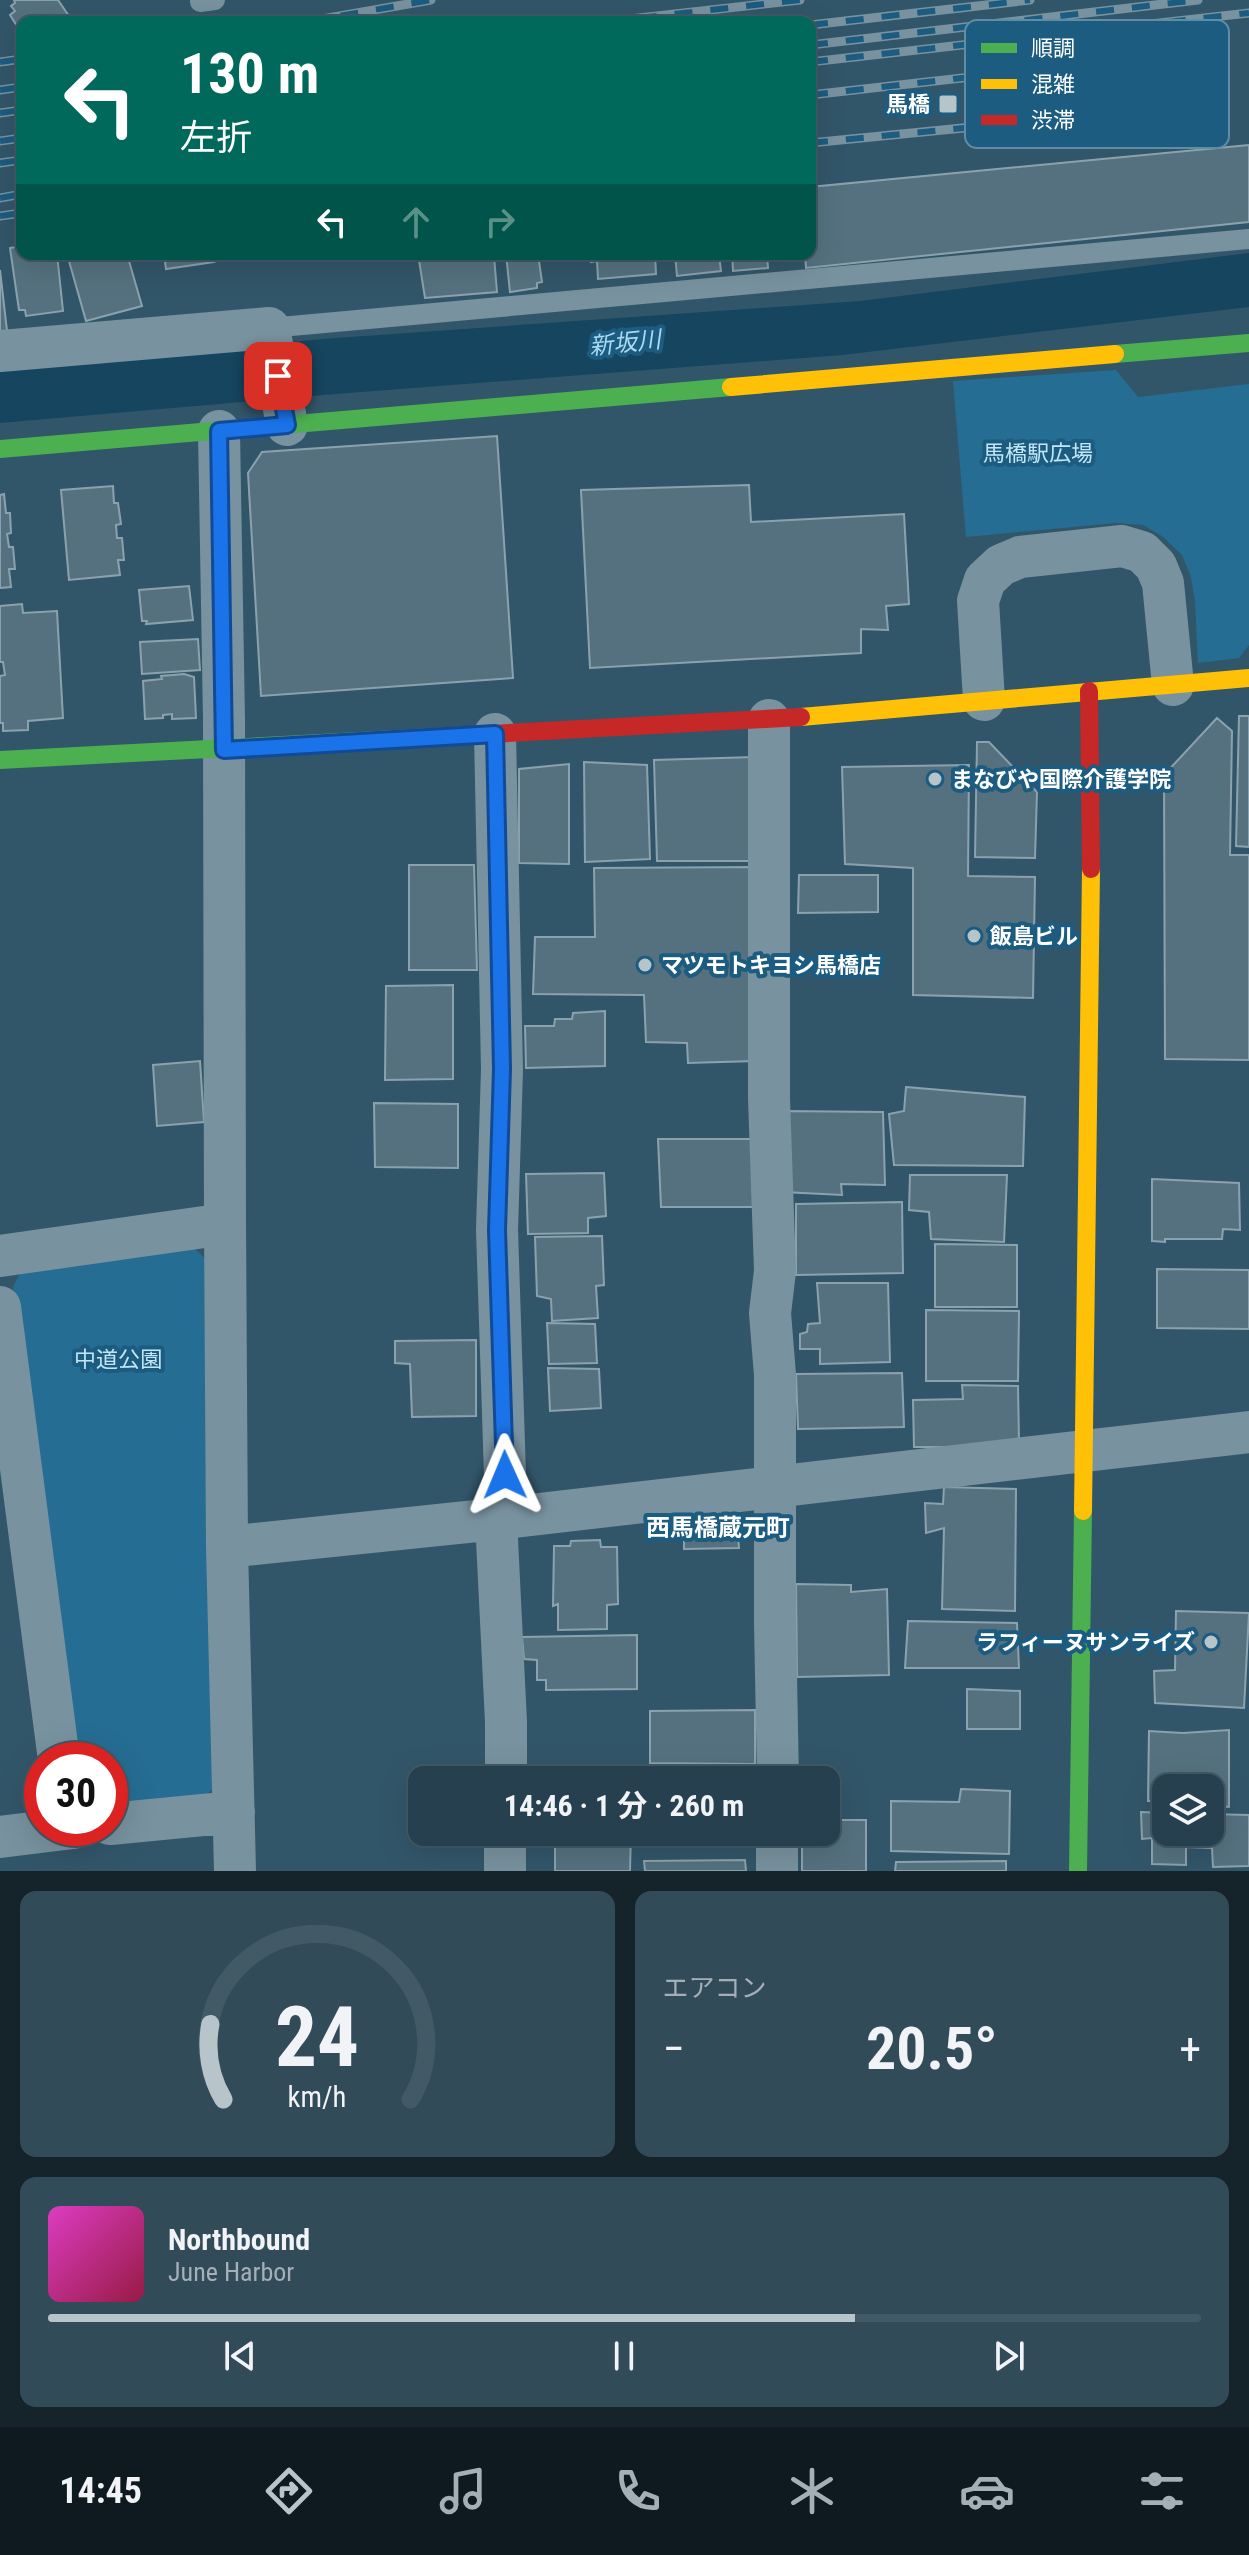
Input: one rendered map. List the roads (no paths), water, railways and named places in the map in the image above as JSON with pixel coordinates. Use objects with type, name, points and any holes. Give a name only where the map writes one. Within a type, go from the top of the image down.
[{"type":"street","points":[[0,351],[269,328],[287,425]]},
{"type":"street","points":[[0,449],[1249,343]]},
{"type":"street","points":[[219,431],[224,750],[227,1547],[235,1871]]},
{"type":"street","points":[[984,700],[978,601],[985,580],[1001,565],[1020,557],[1122,546],[1142,552],[1156,566],[1163,583],[1173,685]]},
{"type":"street","points":[[0,760],[769,720],[1249,678]]},
{"type":"street","points":[[1078,1871],[1092,817],[1089,691]]},
{"type":"street","points":[[769,720],[769,1098],[775,1271],[770,1313],[775,1375],[778,1766]]},
{"type":"street","points":[[495,734],[502,1069],[497,1230],[505,1475],[506,1766]]},
{"type":"street","points":[[0,1256],[225,1224]]},
{"type":"street","points":[[0,1308],[57,1742]]},
{"type":"street","points":[[227,1547],[1249,1432]]},
{"type":"street","points":[[128,1822],[234,1812]]},
{"type":"street","points":[[0,1837],[24,1834]]},
{"type":"street","points":[[505,1846],[505,1871]]},
{"type":"street","points":[[777,1846],[777,1871]]},
{"type":"lane","points":[[200,0],[215,0]]},
{"type":"lane","points":[[269,328],[1249,239]]},
{"type":"water","name":"新坂川","points":[[1249,253],[1249,307],[842,355],[0,423],[0,371],[322,339],[860,301]]},
{"type":"railway","points":[[339,16],[431,0]]},
{"type":"railway","points":[[657,16],[800,0]]},
{"type":"railway","points":[[816,24],[1030,0]]},
{"type":"railway","points":[[1026,20],[1198,0]]},
{"type":"railway","points":[[1186,20],[1249,13]]},
{"type":"railway","points":[[816,44],[965,27]]},
{"type":"railway","points":[[816,61],[965,45]]},
{"type":"railway","points":[[0,62],[16,60]]},
{"type":"railway","points":[[816,94],[965,78]]},
{"type":"railway","points":[[0,90],[16,88]]},
{"type":"railway","points":[[0,113],[16,111]]},
{"type":"railway","points":[[816,142],[965,128]]},
{"type":"railway","points":[[0,141],[16,139]]},
{"type":"railway","points":[[0,163],[16,161]]},
{"type":"railway","points":[[0,198],[16,195]]},
{"type":"railway","points":[[0,216],[16,214]]},
{"type":"place","name":"馬橋","points":[[948,104]]},
{"type":"place","name":"まなびや国際介護学院","points":[[935,779]]},
{"type":"place","name":"飯島ビル","points":[[974,936]]},
{"type":"place","name":"マツモトキヨシ馬橋店","points":[[645,965]]},
{"type":"place","name":"ラフィーヌサンライズ","points":[[1211,1642]]},
{"type":"district","name":"西馬橋蔵元町","points":[[718,1528]]},
{"type":"park label","name":"馬橋駅広場","points":[[1038,453]]},
{"type":"park label","name":"中道公園","points":[[118,1359]]}]
